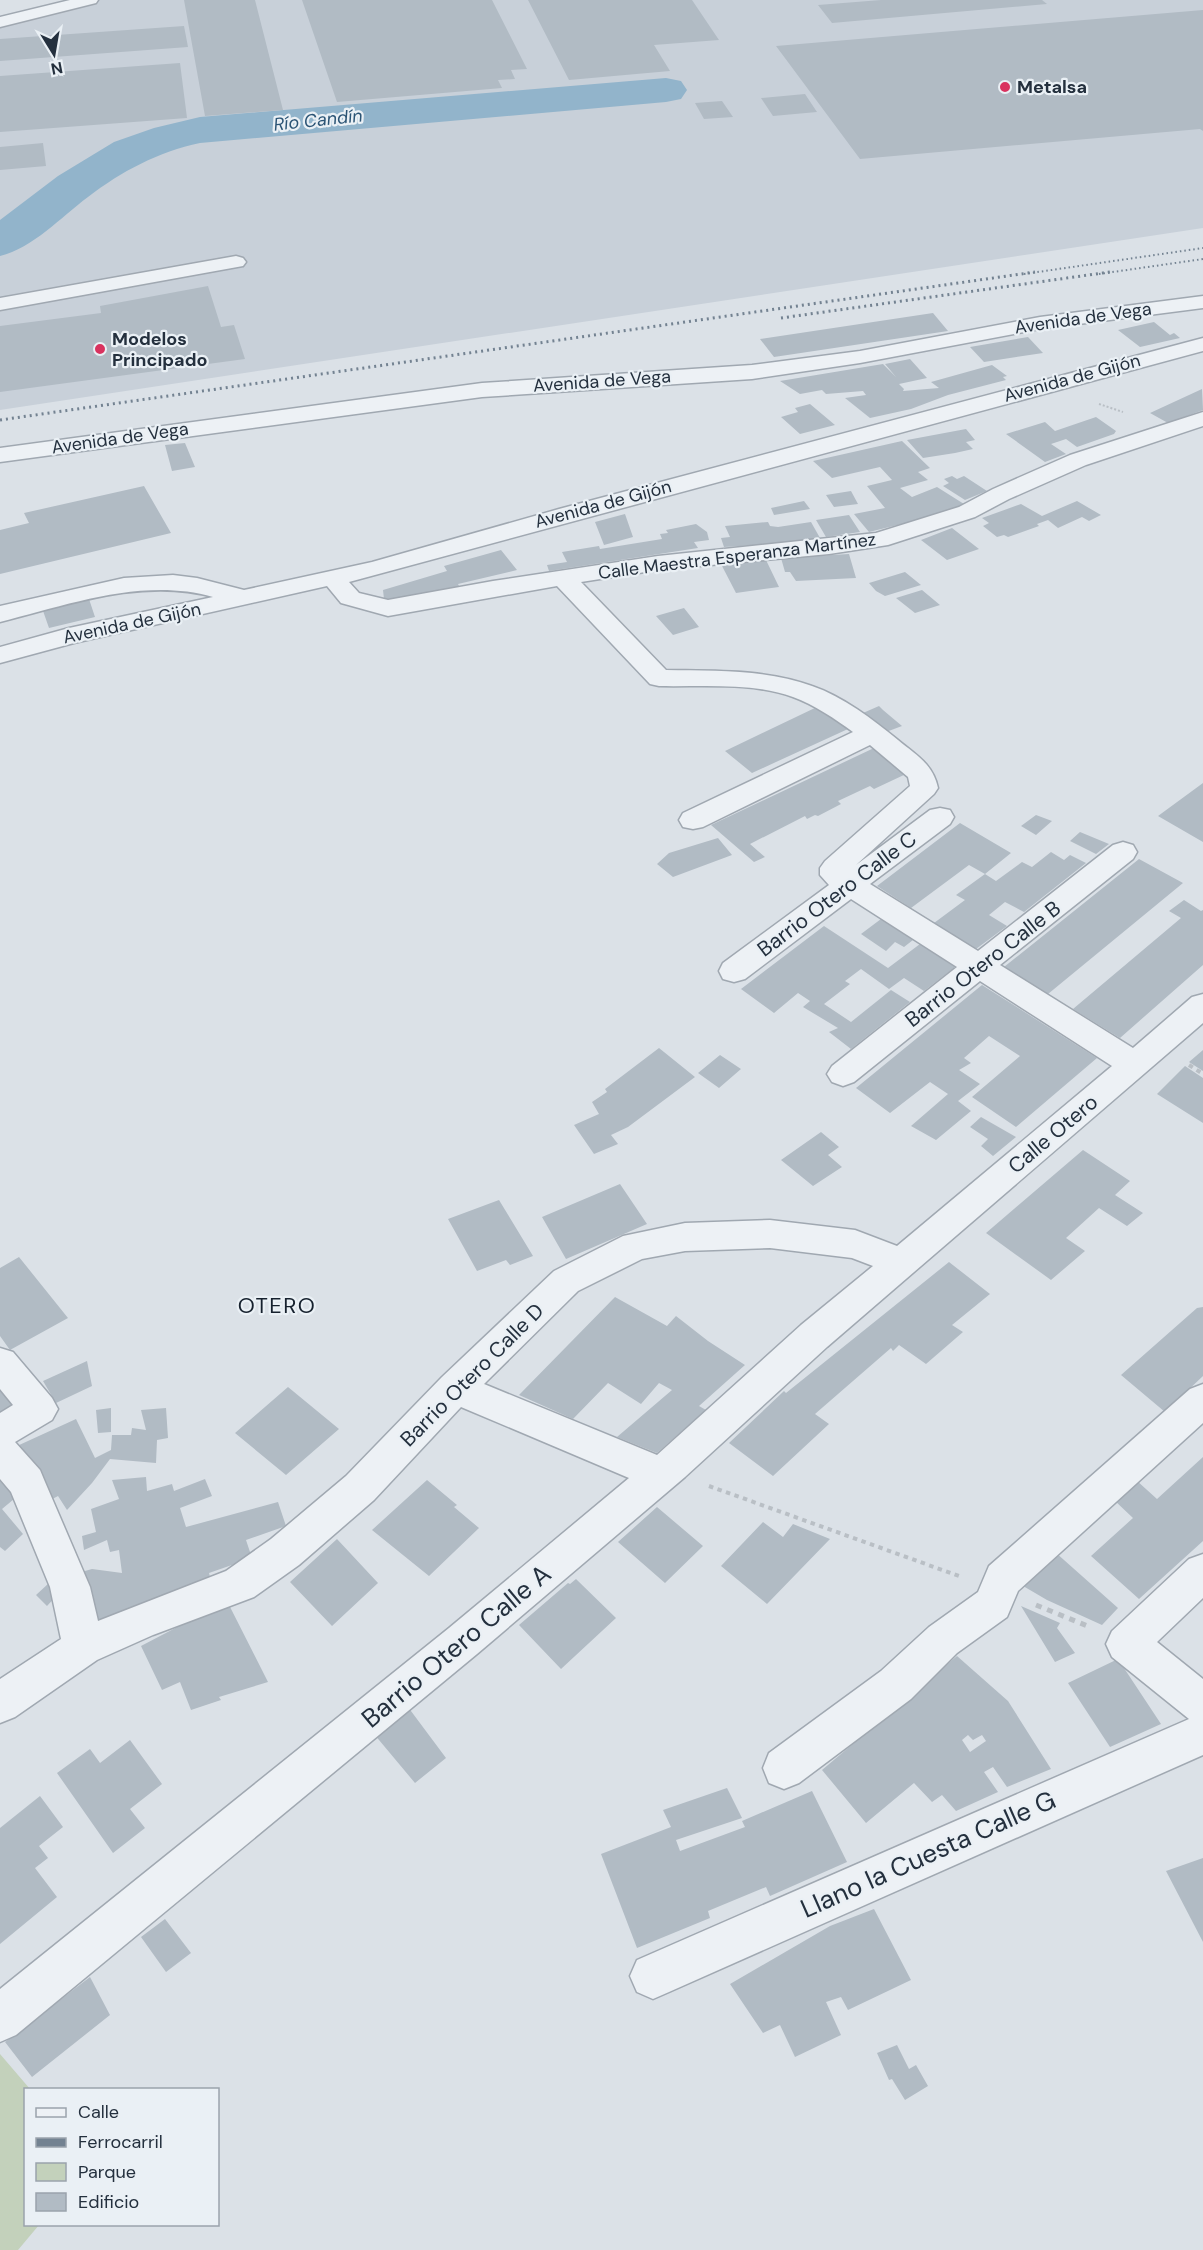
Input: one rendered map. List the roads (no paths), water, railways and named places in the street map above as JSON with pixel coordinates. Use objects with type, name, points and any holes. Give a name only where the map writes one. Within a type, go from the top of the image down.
[{"type":"street","points":[[0,22],[90,0]]},
{"type":"street","points":[[0,304],[236,262]]},
{"type":"street","name":"Avenida de Vega","points":[[0,455],[482,390],[752,372],[860,357],[1040,322],[1203,302]]},
{"type":"street","name":"Avenida de Gijón","points":[[0,655],[69,636],[334,579],[1010,394],[1203,344]]},
{"type":"street","name":"Calle Maestra Esperanza Martínez","points":[[334,579],[350,598],[388,608],[562,577],[658,563],[879,540],[967,512],[1001,494],[1078,460],[1203,419]]},
{"type":"street","points":[[562,577],[658,678],[770,684],[803,692],[842,711],[921,774],[924,788],[835,868],[835,875],[1135,1065]]},
{"type":"street","points":[[0,614],[113,588],[149,584],[196,585],[248,598]]},
{"type":"street","points":[[693,820],[872,734]]},
{"type":"street","name":"Barrio Otero Calle C","points":[[734,972],[940,817]]},
{"type":"street","name":"Barrio Otero Calle B","points":[[843,1074],[981,967],[1123,852]]},
{"type":"street","name":"Calle Otero","points":[[902,1262],[1203,1005]]},
{"type":"street","name":"Barrio Otero Calle D","points":[[0,1703],[83,1647],[139,1622],[240,1584],[285,1552],[360,1488],[455,1388],[566,1281],[635,1246],[685,1237],[770,1234],[855,1244],[902,1262]]},
{"type":"street","name":"Barrio Otero Calle A","points":[[0,2019],[437,1663],[667,1470],[814,1336],[902,1262]]},
{"type":"street","points":[[0,1363],[39,1409],[0,1432]]},
{"type":"street","points":[[455,1388],[667,1470]]},
{"type":"street","points":[[784,1768],[896,1685],[943,1640],[993,1604],[1003,1579],[1203,1400]]},
{"type":"street","points":[[0,1452],[26,1482],[70,1587],[83,1647]]},
{"type":"street","points":[[1203,1572],[1126,1644],[1203,1705]]},
{"type":"street","name":"Llano la Cuesta Calle G","points":[[653,1976],[1203,1734]]},
{"type":"waterway","name":"Río Candín","points":[[0,242],[74,186],[129,151],[169,137],[200,130],[666,90]]},
{"type":"railway","points":[[1024,274],[1203,248]]},
{"type":"railway","points":[[1099,274],[1203,259]]},
{"type":"railway","points":[[0,420],[1035,272]]},
{"type":"railway","points":[[781,318],[1110,272]]},
{"type":"place","name":"Metalsa","points":[[1005,87]]},
{"type":"place","name":"Modelos Principado","points":[[100,349]]},
{"type":"district","name":"OTERO","points":[[277,1305]]}]
